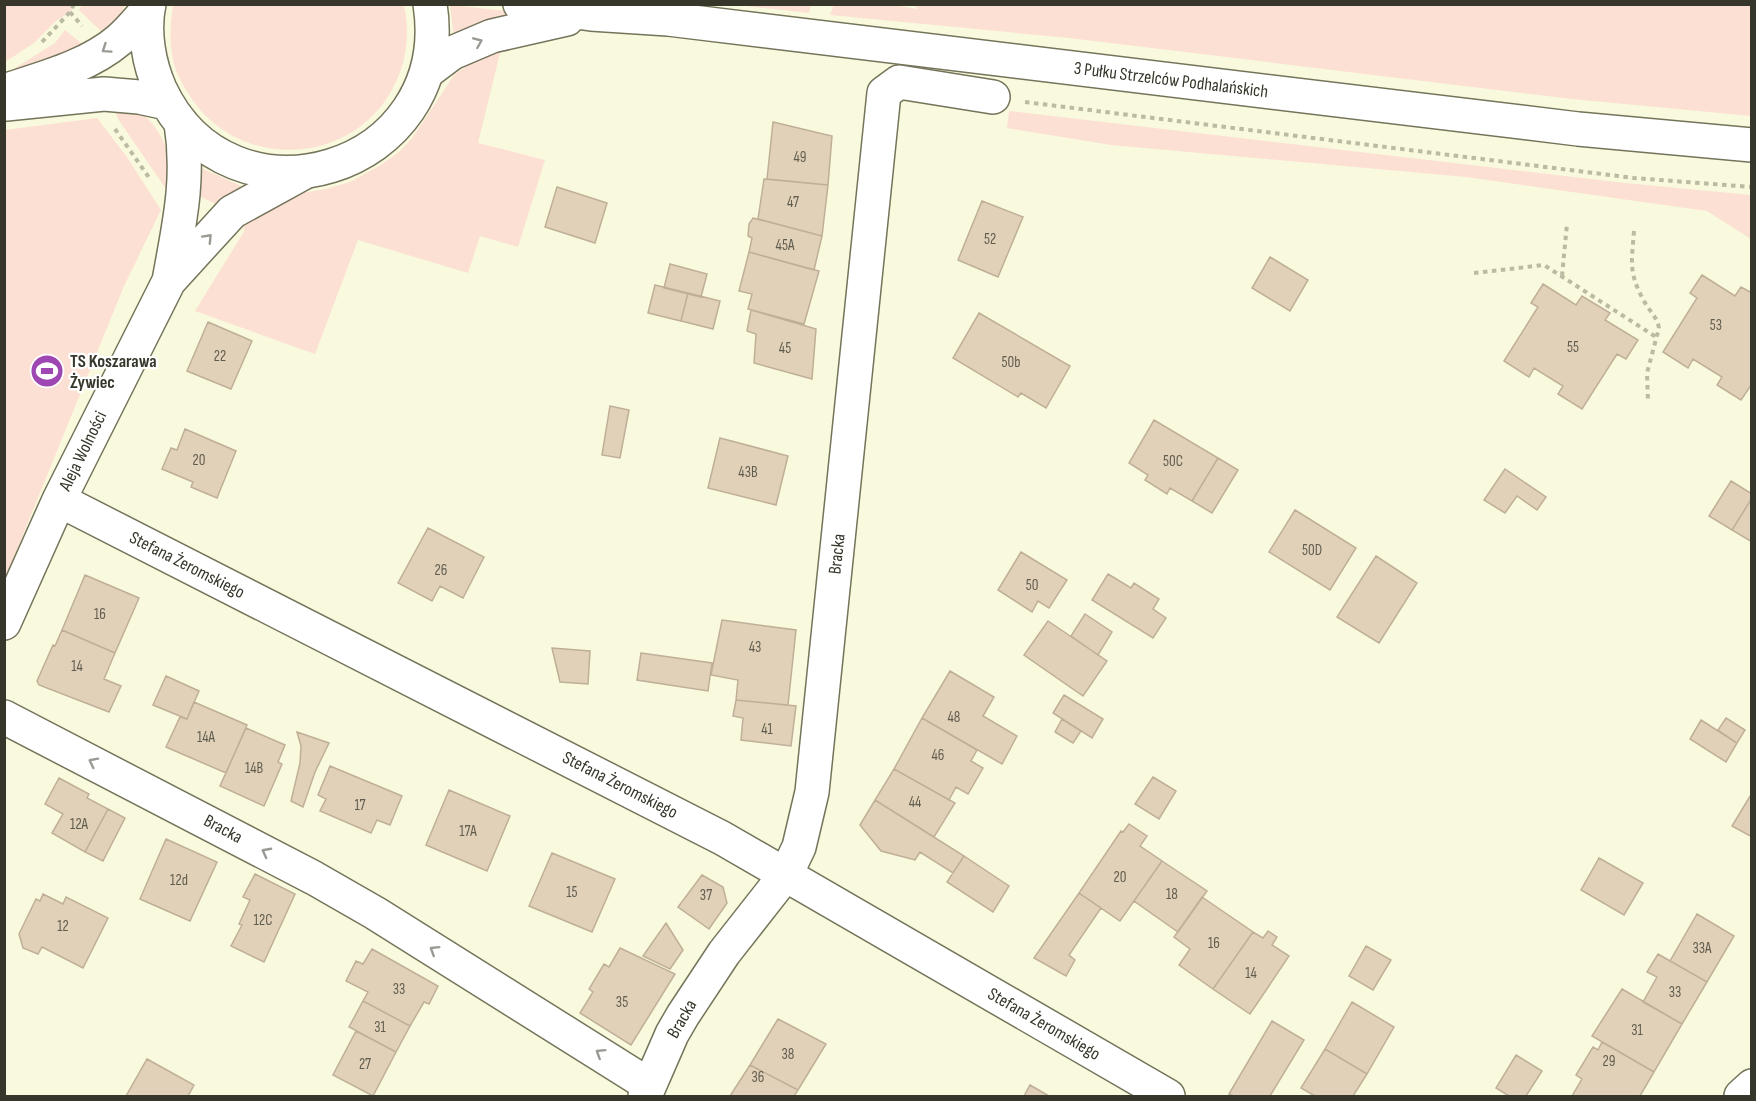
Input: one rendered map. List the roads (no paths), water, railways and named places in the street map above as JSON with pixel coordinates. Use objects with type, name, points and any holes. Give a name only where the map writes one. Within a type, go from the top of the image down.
[{"type":"street","points":[[149,7],[147,33],[150,57],[156,81],[174,113],[206,146],[236,162],[269,172],[303,173],[336,166],[367,151],[394,129],[401,120],[414,102],[428,71],[433,22],[430,4]]},
{"type":"street","name":"3 Pułku Strzelców Podhalańskich","points":[[520,4],[591,14],[668,19],[1578,129],[1752,145]]},
{"type":"street","points":[[4,91],[65,71],[97,54],[120,39],[149,7]]},
{"type":"street","name":"3 Pułku Strzelców Podhalańskich","points":[[428,71],[452,53],[492,36],[591,14]]},
{"type":"street","name":"Bracka","points":[[4,717],[331,887],[647,1090],[682,1014],[724,953],[786,874],[799,847],[812,792],[884,93],[899,82],[993,97]]},
{"type":"street","points":[[4,105],[104,94],[139,97],[174,113]]},
{"type":"street","name":"Aleja Wolności","points":[[169,281],[183,205],[186,152],[174,113]]},
{"type":"street","name":"Aleja Wolności","points":[[4,623],[59,500],[169,281],[232,212],[303,173]]},
{"type":"street","name":"Stefana Żeromskiego","points":[[59,500],[722,838],[1168,1096]]},
{"type":"street","points":[[1741,1096],[1752,1086]]},
{"type":"place","name":"TS Koszarawa Żywiec","points":[[47,371]]}]
